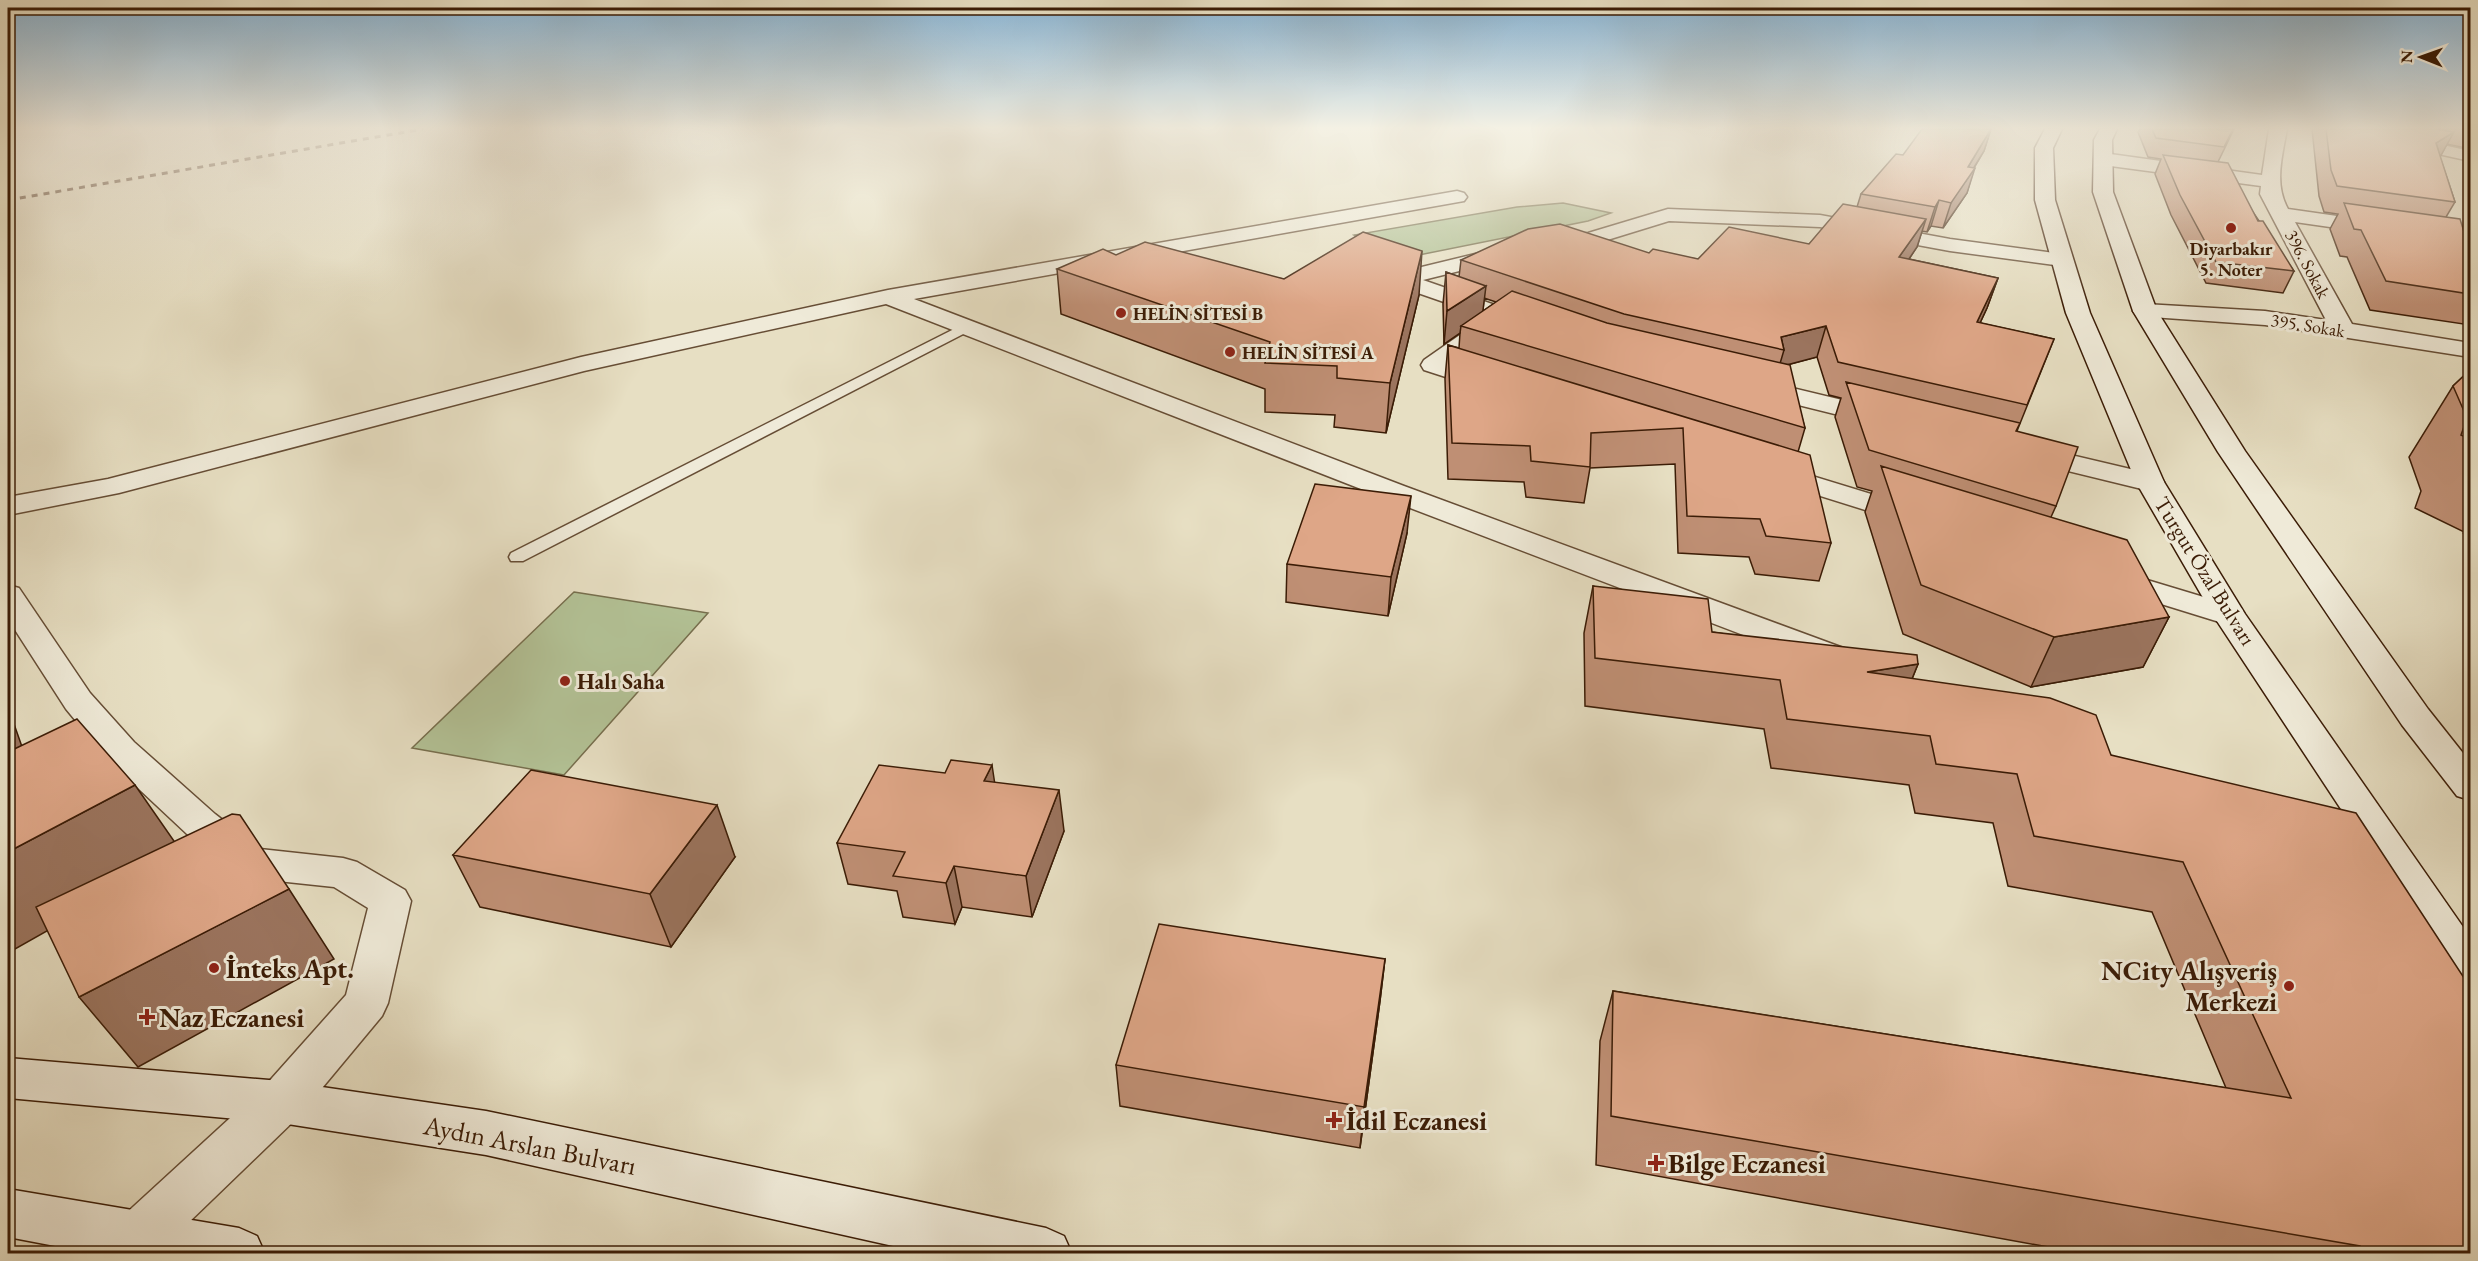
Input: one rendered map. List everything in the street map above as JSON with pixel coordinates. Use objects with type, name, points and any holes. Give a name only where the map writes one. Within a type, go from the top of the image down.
[{"type":"street","name":"Turgut Özal Bulvarı","points":[[2045,188],[2045,200],[2078,313],[2150,482],[2229,615],[2470,970]]},
{"type":"street","points":[[2103,188],[2145,311],[2232,452],[2415,717],[2466,776]]},
{"type":"street","name":"396. Sokak","points":[[2271,188],[2270,194],[2343,330]]},
{"type":"street","points":[[8,506],[108,487],[602,359],[888,297],[1457,197]]},
{"type":"street","points":[[2281,214],[2470,241]]},
{"type":"street","points":[[1401,279],[1532,248],[1591,239],[1668,215],[1820,221],[1950,245],[2062,260]]},
{"type":"street","points":[[1353,261],[1509,317],[1433,365],[1513,390]]},
{"type":"street","points":[[888,297],[1394,492],[1864,668]]},
{"type":"street","name":"395. Sokak","points":[[2145,311],[2265,318],[2470,350]]},
{"type":"street","points":[[1736,383],[1909,424]]},
{"type":"street","points":[[2001,446],[2150,482]]},
{"type":"street","points":[[1752,465],[1934,522]]},
{"type":"street","points":[[2093,572],[2229,615]]},
{"type":"street","points":[[8,595],[78,701],[106,760],[201,824],[250,863],[343,873],[390,901],[366,1003],[281,1102],[140,1235]]},
{"type":"street","points":[[2356,853],[2400,870]]},
{"type":"street","name":"Aydın Arslan Bulvarı","points":[[8,1078],[281,1102],[486,1133],[1046,1254]]},
{"type":"street","points":[[8,1213],[239,1254]]},
{"type":"lane","points":[[517,557],[966,327]]},
{"type":"green space","points":[[1563,203],[1611,213],[1588,221],[1399,259],[1354,235],[1517,207]]},
{"type":"green space","name":"Halı Saha","points":[[574,592],[708,613],[564,775],[412,748]]},
{"type":"building","points":[[1866,188],[1961,188],[1951,203],[1939,200],[1935,207],[1861,194]]},
{"type":"building","points":[[2177,188],[2241,188],[2258,221],[2263,221],[2294,271],[2216,262]]},
{"type":"building","points":[[2351,188],[2450,188],[2455,202]]},
{"type":"building","points":[[2344,203],[2460,219],[2470,251],[2470,294],[2386,281],[2361,230],[2354,229]]},
{"type":"building","points":[[1843,204],[1926,219],[1899,257],[1998,278],[1977,322],[2054,339],[2027,405],[1838,362],[1826,326],[1781,337],[1784,350],[1624,314],[1461,260],[1528,229],[1560,224],[1649,253],[1653,249],[1698,259],[1729,227],[1809,244]]},
{"type":"building","points":[[1363,232],[1422,251],[1390,383],[1337,378],[1337,366],[1265,363],[1270,342],[1057,269],[1103,249],[1116,255],[1145,242],[1284,279]]},
{"type":"building","points":[[1446,272],[1486,286],[1447,311]]},
{"type":"building","points":[[1512,291],[1607,323],[1790,365],[1805,428],[1461,326]]},
{"type":"building","points":[[1448,345],[1810,455],[1831,543],[1766,536],[1760,519],[1687,516],[1683,428],[1591,433],[1590,467],[1531,461],[1530,446],[1452,443]]},
{"type":"building","points":[[2470,370],[2470,439],[2461,435],[2467,418],[2453,386]]},
{"type":"building","points":[[1846,382],[2020,423],[2016,431],[2078,447],[2056,506],[1869,450]]},
{"type":"building","points":[[1881,466],[2127,540],[2169,617],[2054,637],[1921,585]]},
{"type":"building","points":[[1315,484],[1411,496],[1391,577],[1287,564]]},
{"type":"building","points":[[1593,586],[1708,599],[1712,632],[1917,655],[1918,664],[1867,672],[2050,698],[2096,715],[2111,755],[2356,813],[2470,987],[2470,1254],[2363,1254],[2360,1246],[1611,1116],[1613,991],[2291,1098],[2183,862],[2034,836],[2017,774],[1936,764],[1930,736],[1787,719],[1780,680],[1595,658]]},
{"type":"building","points":[[77,719],[135,785],[8,852],[8,752]]},
{"type":"building","points":[[951,760],[992,765],[984,781],[1059,790],[1026,876],[954,866],[946,883],[893,876],[905,852],[837,843],[879,765],[945,773]]},
{"type":"building","points":[[531,770],[717,805],[650,894],[453,855]]},
{"type":"building","points":[[232,814],[240,815],[289,889],[79,997],[36,907]]},
{"type":"building","points":[[1159,924],[1385,959],[1364,1107],[1116,1065]]},
{"type":"railway","points":[[8,200],[79,188]]},
{"type":"place","name":"Diyarbakır 5. Noter","points":[[2231,228]]},
{"type":"place","name":"HELİN SİTESİ B","points":[[1121,313]]},
{"type":"place","name":"HELİN SİTESİ A","points":[[1230,352]]},
{"type":"place","name":"Halı Saha","points":[[565,681]]},
{"type":"place","name":"İnteks Apt.","points":[[214,968]]},
{"type":"place","name":"NCity Alışveriş Merkezi","points":[[2289,986]]},
{"type":"place","name":"Naz Eczanesi","points":[[147,1017]]},
{"type":"place","name":"İdil Eczanesi","points":[[1334,1120]]},
{"type":"place","name":"Bilge Eczanesi","points":[[1656,1163]]}]
